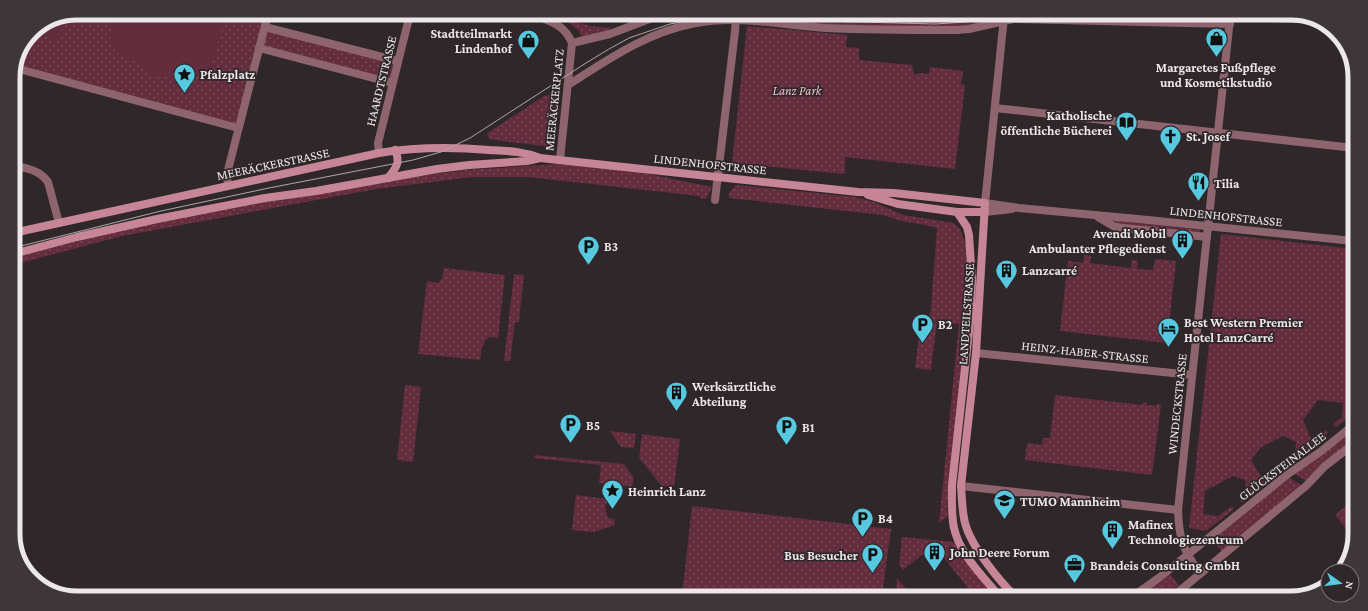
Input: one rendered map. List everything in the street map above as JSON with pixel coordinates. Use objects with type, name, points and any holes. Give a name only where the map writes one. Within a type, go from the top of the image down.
[{"type":"street","points":[[228,185],[227,176],[238,128],[267,20]]},
{"type":"street","name":"HAARDTSTRASSE","points":[[379,153],[378,143],[408,20]]},
{"type":"street","points":[[548,20],[558,24],[572,43],[606,35],[646,20]]},
{"type":"street","points":[[568,85],[621,52],[666,32],[694,23],[714,20]]},
{"type":"street","points":[[715,200],[736,20]]},
{"type":"street","points":[[759,20],[860,29],[957,30],[969,29],[1000,20]]},
{"type":"street","name":"LANDTEILSTRASSE","points":[[1004,20],[985,203],[976,353],[961,486],[962,504],[968,534],[976,548],[1011,591]]},
{"type":"street","points":[[1158,20],[1230,21]]},
{"type":"street","name":"WINDECKSTRASSE","points":[[1200,574],[1181,542],[1179,534],[1178,510],[1230,21]]},
{"type":"street","points":[[265,27],[398,61]]},
{"type":"street","name":"MEERÄCKERPLATZ","points":[[560,160],[572,43]]},
{"type":"street","points":[[259,48],[392,83]]},
{"type":"street","points":[[21,70],[238,128]]},
{"type":"street","points":[[994,108],[1348,147]]},
{"type":"street","name":"MEERÄCKERSTRASSE","points":[[20,231],[228,185],[395,150],[453,147],[514,151],[528,153],[540,158],[560,160]]},
{"type":"street","points":[[388,178],[398,163],[395,150]]},
{"type":"street","name":"MEERÄCKERSTRASSE","points":[[20,252],[77,237],[157,219],[265,198],[316,191],[438,168],[527,161],[540,158]]},
{"type":"street","name":"LINDENHOFSTRASSE","points":[[560,160],[858,192],[894,193],[1019,208],[1348,240]]},
{"type":"street","points":[[20,167],[40,172],[45,178],[49,186],[59,223]]},
{"type":"street","name":"LINDENHOFSTRASSE","points":[[858,192],[898,204],[957,212],[985,212],[1019,208]]},
{"type":"street","name":"LANDTEILSTRASSE","points":[[957,212],[967,227],[969,236],[972,280],[971,314],[952,485],[952,520],[954,530],[967,557],[995,591]]},
{"type":"street","name":"LINDENHOFSTRASSE","points":[[1096,215],[1115,227],[1207,237]]},
{"type":"street","name":"HEINZ-HABER-STRASSE","points":[[976,353],[1192,375]]},
{"type":"street","name":"GLÜCKSTEINALLEE","points":[[1140,591],[1188,555],[1295,468],[1320,452],[1348,429]]},
{"type":"street","name":"GLÜCKSTEINALLEE","points":[[1179,591],[1306,486],[1324,468],[1348,448]]},
{"type":"street","points":[[961,486],[1178,510]]},
{"type":"green space","name":"Pfalzplatz","points":[[77,20],[267,20],[265,27],[398,61],[392,83],[259,48],[237,125],[21,67],[22,62],[32,42],[39,34],[55,24]]},
{"type":"green space","points":[[115,20],[224,20],[208,78],[182,71],[170,78],[161,75],[155,79],[149,77],[140,62],[119,56],[110,39]]},
{"type":"green space","points":[[569,20],[591,26],[611,29],[598,35],[582,38],[579,31],[568,22]]},
{"type":"green space","points":[[789,20],[996,20],[983,25],[860,29]]},
{"type":"green space","points":[[67,21],[55,40],[42,32],[55,24]]},
{"type":"green space","name":"Lanz Park","points":[[747,26],[847,35],[846,47],[859,48],[859,60],[912,65],[914,75],[920,73],[929,74],[930,67],[963,71],[961,84],[965,85],[955,169],[845,157],[845,174],[732,163]]},
{"type":"green space","points":[[560,89],[552,147],[494,140],[489,138],[487,134],[492,130],[544,96],[550,95]]},
{"type":"green space","points":[[557,164],[634,171],[712,187],[706,199],[699,196],[528,177],[472,177],[376,189],[122,236],[20,263],[20,255],[170,218],[396,179],[467,170]]},
{"type":"green space","points":[[736,185],[855,197],[874,202],[903,215],[954,223],[960,229],[966,244],[969,295],[947,506],[948,516],[939,523],[959,324],[937,322],[931,370],[915,368],[921,320],[930,320],[937,228],[902,221],[883,215],[729,198],[729,193]]},
{"type":"green space","points":[[1108,220],[1200,230],[1200,234],[1116,225]]},
{"type":"green space","points":[[1221,234],[1348,248],[1348,417],[1336,427],[1333,424],[1342,417],[1343,403],[1318,400],[1303,420],[1312,441],[1326,430],[1328,433],[1287,466],[1285,463],[1295,455],[1296,442],[1283,436],[1261,447],[1251,460],[1263,480],[1277,469],[1279,472],[1242,503],[1239,500],[1247,493],[1245,480],[1233,476],[1205,491],[1203,514],[1218,516],[1232,506],[1234,509],[1206,531],[1189,528]]},
{"type":"green space","points":[[1084,255],[1091,256],[1090,263],[1131,268],[1132,260],[1138,261],[1137,269],[1153,270],[1155,259],[1176,261],[1167,343],[1060,331],[1068,261],[1083,263]]},
{"type":"green space","points":[[444,268],[505,275],[498,338],[489,337],[485,341],[484,345],[482,346],[480,360],[418,354],[427,281],[438,283],[442,279]]},
{"type":"green space","points":[[514,274],[524,275],[519,322],[515,322],[510,361],[504,361]]},
{"type":"green space","points":[[405,385],[421,387],[413,462],[397,460]]},
{"type":"green space","points":[[1055,395],[1142,405],[1143,402],[1147,403],[1147,405],[1161,405],[1152,475],[1025,460],[1027,443],[1042,445],[1043,438],[1050,438]]},
{"type":"green space","points":[[610,431],[636,434],[634,448],[621,447]]},
{"type":"green space","points":[[1348,433],[1348,445],[1308,482],[1293,473]]},
{"type":"green space","points":[[642,434],[680,439],[674,487],[662,486],[639,458]]},
{"type":"green space","points":[[535,455],[624,464],[634,478],[632,487],[599,483],[601,465],[534,458]]},
{"type":"green space","points":[[1288,477],[1303,486],[1222,552],[1212,539]]},
{"type":"green space","points":[[576,495],[607,499],[608,502],[605,507],[606,514],[608,518],[614,519],[615,525],[594,532],[572,530]]},
{"type":"green space","points":[[1348,504],[1348,528],[1346,529],[1335,515]]},
{"type":"green space","points":[[692,506],[891,529],[883,591],[683,591]]},
{"type":"green space","points":[[902,537],[955,542],[964,559],[989,591],[970,591],[934,545],[903,570],[899,565]]},
{"type":"green space","points":[[1169,573],[1179,585],[1172,591],[1146,591]]},
{"type":"green space","points":[[897,578],[908,591],[896,591]]},
{"type":"tram line","points":[[20,246],[161,211],[413,160],[441,152],[470,138],[586,63],[629,38],[670,24],[691,20]]},
{"type":"tram line","points":[[810,20],[935,24],[977,20]]},
{"type":"tram line","points":[[1223,20],[1308,23]]},
{"type":"place","name":"Margaretes Fußpflege und Kosmetikstudio","points":[[1216,58]]},
{"type":"place","name":"Stadtteilmarkt Lindenhof","points":[[528,60]]},
{"type":"place","name":"Pfalzplatz","points":[[184,94]]},
{"type":"place","name":"Katholische öffentliche Bücherei","points":[[1127,142]]},
{"type":"place","name":"St. Josef","points":[[1171,156]]},
{"type":"place","name":"Tilia","points":[[1199,202]]},
{"type":"place","name":"Avendi Mobil Ambulanter Pflegedienst","points":[[1182,260]]},
{"type":"place","name":"B3","points":[[588,266]]},
{"type":"place","name":"Lanzcarré","points":[[1006,290]]},
{"type":"place","name":"B2","points":[[923,344]]},
{"type":"place","name":"Best Western Premier Hotel LanzCarré","points":[[1169,348]]},
{"type":"place","name":"Werksärztliche Abteilung","points":[[676,412]]},
{"type":"place","name":"B5","points":[[570,444]]},
{"type":"place","name":"B1","points":[[787,446]]},
{"type":"place","name":"Heinrich Lanz","points":[[612,510]]},
{"type":"place","name":"TUMO Mannheim","points":[[1004,520]]},
{"type":"place","name":"B4","points":[[862,538]]},
{"type":"place","name":"Mafinex Technologiezentrum","points":[[1113,550]]},
{"type":"place","name":"John Deere Forum","points":[[935,572]]},
{"type":"place","name":"Bus Besucher","points":[[873,574]]},
{"type":"place","name":"Brandeis Consulting GmbH","points":[[1075,584]]}]
